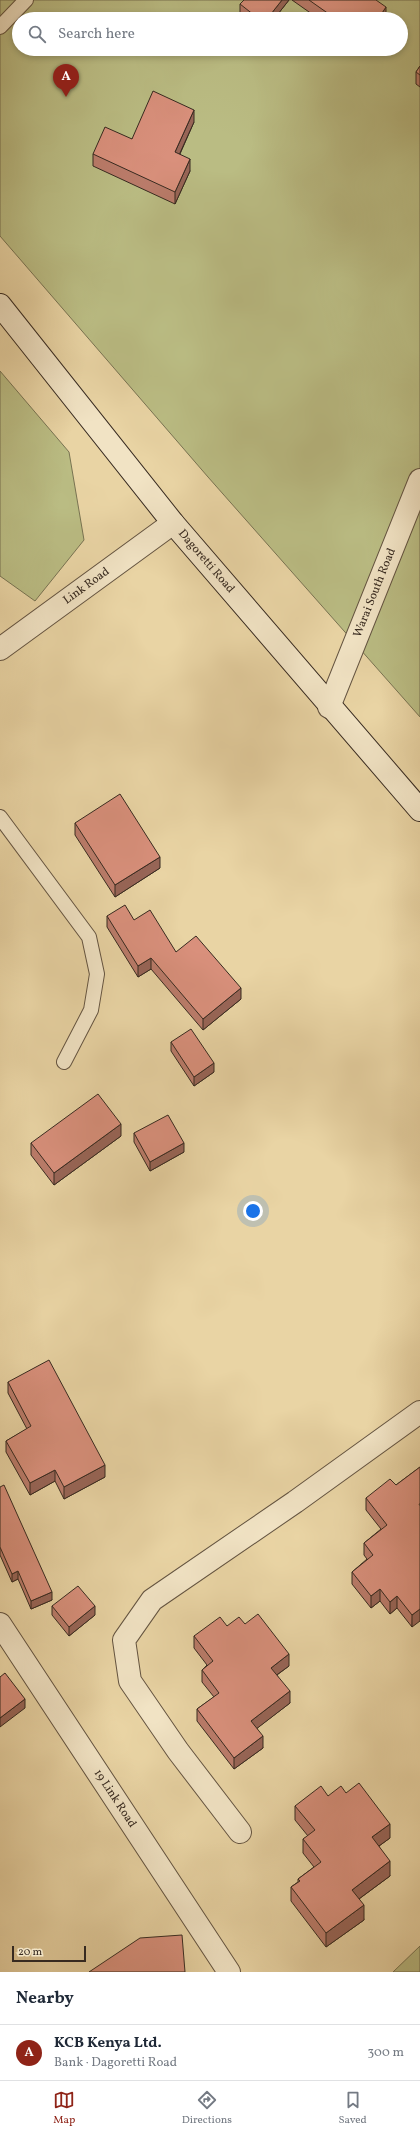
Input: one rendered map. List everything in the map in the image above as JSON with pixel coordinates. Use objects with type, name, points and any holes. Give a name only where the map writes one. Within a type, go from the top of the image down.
[{"type":"street","name":"Dagoretti Road","points":[[0,305],[173,523],[329,707],[420,810]]},
{"type":"street","name":"Warai South Road","points":[[329,707],[420,480]]},
{"type":"street","name":"Link Road","points":[[0,649],[173,523]]},
{"type":"street","points":[[240,1832],[178,1751],[130,1681],[124,1640],[152,1600],[295,1502],[420,1412]]},
{"type":"street","name":"19 Link Road","points":[[0,1624],[229,1972]]},
{"type":"lane","points":[[14,12],[26,0]]},
{"type":"lane","points":[[0,27],[12,15]]},
{"type":"lane","points":[[0,817],[89,937],[97,974],[91,1010],[64,1062]]},
{"type":"green space","points":[[0,0],[420,0],[420,717],[208,477],[0,236]]},
{"type":"green space","points":[[0,371],[69,452],[84,540],[35,601],[0,576]]},
{"type":"green space","points":[[420,1946],[420,1972],[393,1972]]},
{"type":"building","points":[[244,0],[282,0],[273,12],[250,12],[240,4]]},
{"type":"building","points":[[309,0],[376,0],[386,7],[383,12],[326,12]]},
{"type":"building","points":[[420,66],[420,75],[416,72]]},
{"type":"building","points":[[153,91],[194,110],[175,152],[190,159],[175,192],[93,154],[105,127],[132,139]]},
{"type":"building","points":[[120,794],[160,857],[115,885],[75,823]]},
{"type":"building","points":[[125,905],[134,920],[150,910],[176,952],[196,936],[241,988],[203,1019],[151,958],[138,966],[107,916]]},
{"type":"building","points":[[191,1029],[214,1063],[194,1077],[171,1042]]},
{"type":"building","points":[[98,1094],[121,1124],[54,1173],[31,1143]]},
{"type":"building","points":[[168,1115],[184,1143],[150,1162],[134,1133]]},
{"type":"building","points":[[49,1360],[105,1465],[64,1487],[55,1470],[30,1483],[6,1441],[31,1426],[8,1382]]},
{"type":"building","points":[[420,1467],[420,1609],[412,1615],[397,1596],[390,1602],[380,1589],[371,1596],[352,1572],[373,1555],[364,1543],[387,1525],[366,1498],[390,1479],[396,1485]]},
{"type":"building","points":[[4,1485],[52,1592],[31,1601],[18,1571],[12,1574],[0,1547],[0,1487]]},
{"type":"building","points":[[78,1586],[95,1606],[69,1627],[52,1606]]},
{"type":"building","points":[[258,1614],[289,1654],[271,1668],[290,1691],[251,1721],[263,1736],[234,1758],[197,1709],[219,1693],[202,1670],[213,1661],[194,1636],[220,1617],[227,1626],[239,1617],[245,1624]]},
{"type":"building","points":[[5,1673],[25,1699],[0,1718],[0,1677]]},
{"type":"building","points":[[359,1783],[390,1824],[372,1837],[390,1861],[352,1890],[364,1905],[326,1933],[291,1887],[300,1881],[298,1879],[321,1862],[303,1839],[315,1830],[295,1806],[321,1786],[328,1796],[341,1786],[346,1793]]},
{"type":"building","points":[[182,1935],[185,1972],[89,1972],[140,1938]]},
{"type":"place","name":"KCB Kenya Ltd.","points":[[66,97]]}]
